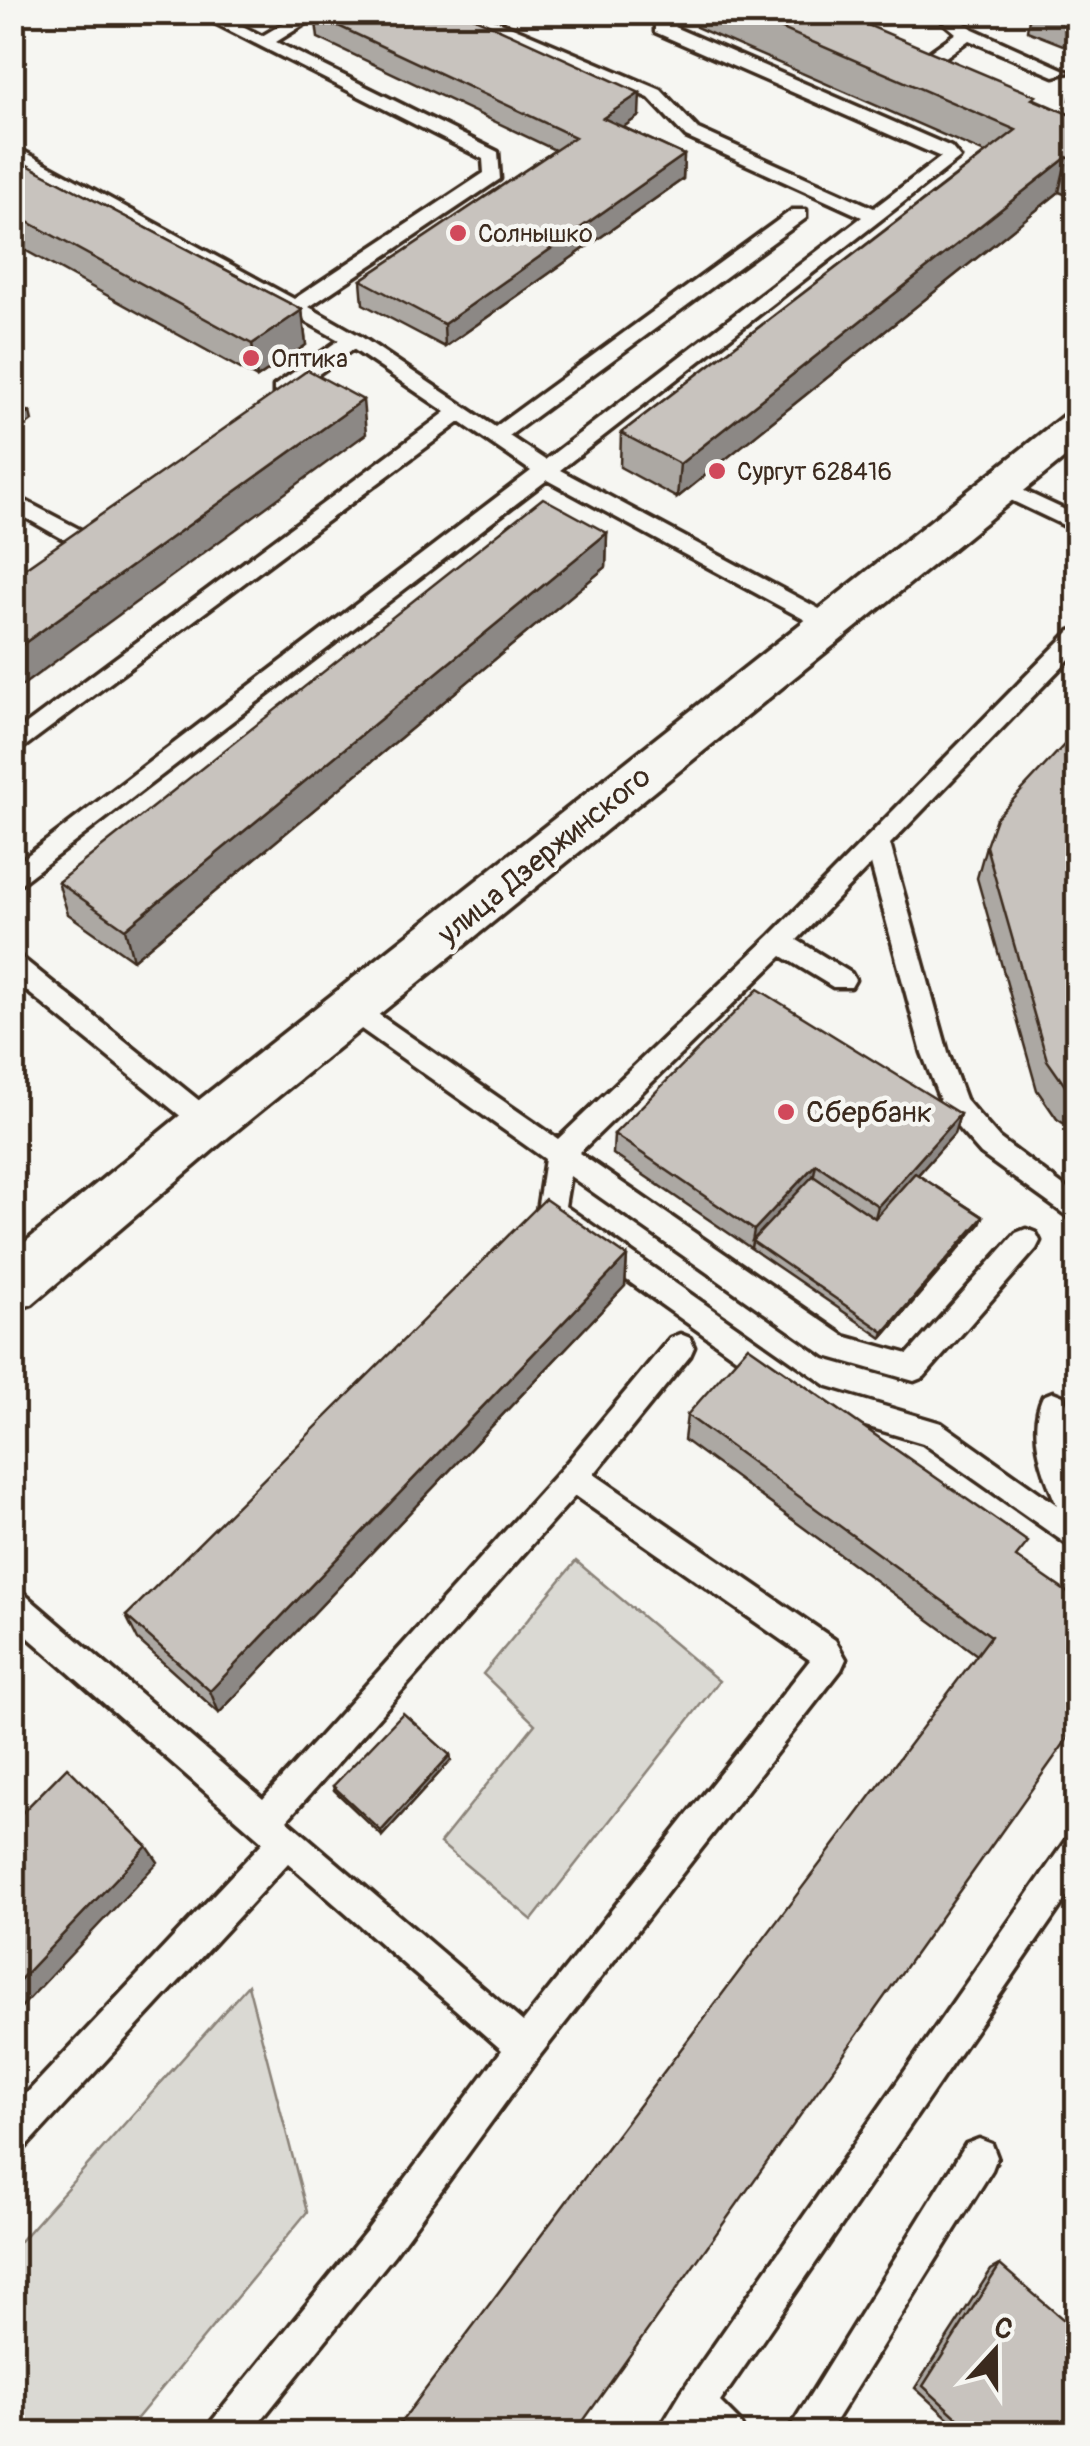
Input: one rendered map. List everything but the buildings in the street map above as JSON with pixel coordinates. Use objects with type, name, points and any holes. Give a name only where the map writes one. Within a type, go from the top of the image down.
[{"type":"main road","name":"улица Дзержинского","points":[[12,1287],[208,1122],[1078,425]]},
{"type":"lane","points":[[201,12],[492,156],[493,175],[294,308]]},
{"type":"lane","points":[[264,42],[316,12]]},
{"type":"lane","points":[[461,12],[655,94],[692,134],[877,217]]},
{"type":"lane","points":[[12,882],[951,158],[945,151],[661,28],[684,12]]},
{"type":"lane","points":[[952,12],[952,22],[967,33],[1060,72]]},
{"type":"lane","points":[[902,59],[929,71],[967,33]]},
{"type":"lane","points":[[12,150],[353,340],[546,470],[830,624]]},
{"type":"lane","points":[[495,437],[798,214]]},
{"type":"lane","points":[[260,406],[353,340]]},
{"type":"lane","points":[[12,748],[458,413]]},
{"type":"lane","points":[[1003,488],[1078,525]]},
{"type":"lane","points":[[12,501],[73,535]]},
{"type":"lane","points":[[1078,636],[780,942],[559,1156],[551,1211],[818,1400],[931,1432],[1078,1538]]},
{"type":"lane","points":[[878,842],[936,1054],[954,1105],[990,1146],[1078,1213]]},
{"type":"lane","points":[[780,942],[842,980]]},
{"type":"lane","points":[[12,964],[208,1122]]},
{"type":"lane","points":[[352,1010],[836,1347],[914,1368],[1026,1241]]},
{"type":"lane","points":[[12,2135],[275,1831],[680,1348]]},
{"type":"lane","points":[[1052,1405],[1054,1463],[1078,1520]]},
{"type":"lane","points":[[226,2434],[380,2242],[525,2047],[830,1659],[824,1650],[573,1477]]},
{"type":"lane","points":[[12,1603],[525,2047]]},
{"type":"lane","points":[[726,2434],[685,2419],[1078,1852]]},
{"type":"lane","points":[[805,2434],[979,2157]]},
{"type":"shaded area","points":[[576,1561],[719,1681],[532,1920],[440,1843],[535,1724],[483,1674]]},
{"type":"shaded area","points":[[248,1985],[307,2212],[125,2433],[13,2433],[13,2249]]},
{"type":"place","name":"Солнышко","points":[[458,233]]},
{"type":"place","name":"Оптика","points":[[251,358]]},
{"type":"place","name":"Сургут 628416","points":[[717,471]]},
{"type":"place","name":"Сбербанк","points":[[786,1112]]}]
